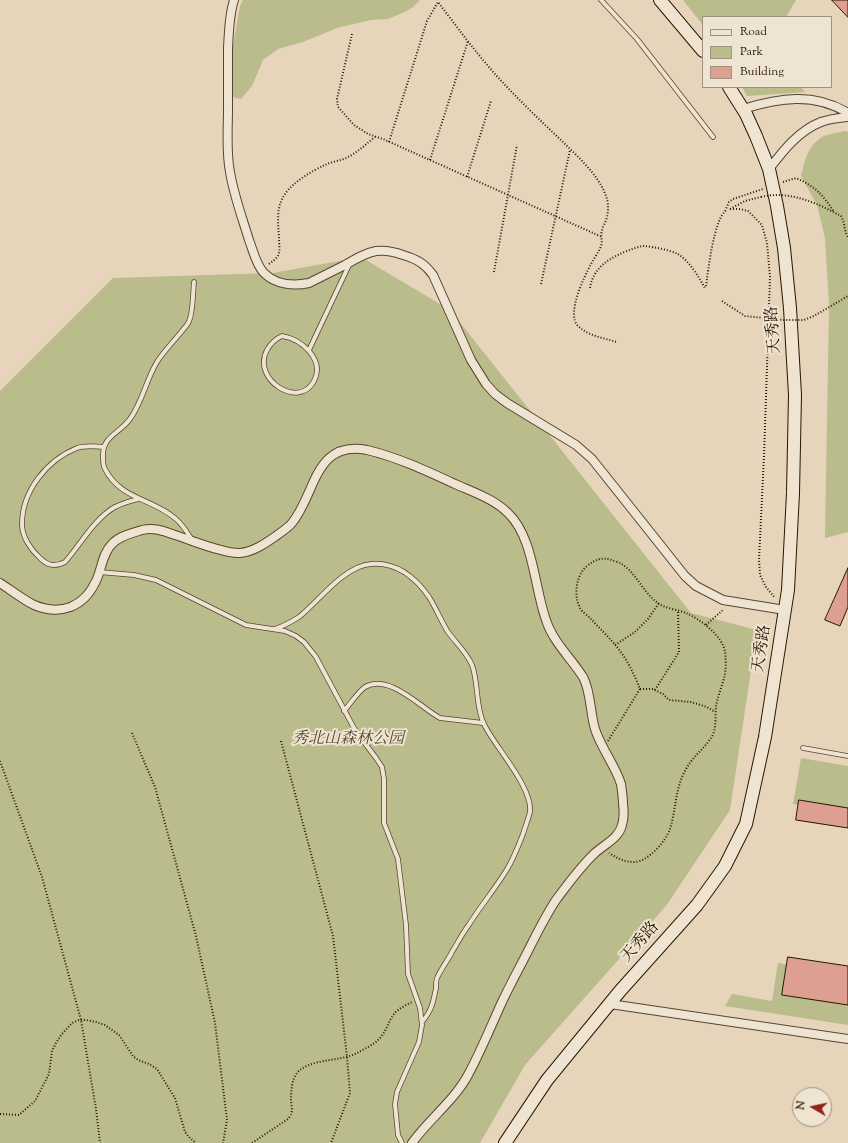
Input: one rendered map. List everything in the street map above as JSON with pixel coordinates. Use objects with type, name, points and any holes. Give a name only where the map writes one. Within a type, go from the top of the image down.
[{"type":"main road","points":[[660,0],[702,50]]},
{"type":"main road","name":"天秀路","points":[[505,1143],[547,1080],[610,1004],[697,905],[725,866],[746,824],[766,737],[788,590],[793,493],[795,395],[790,308],[778,206],[769,169],[756,136],[743,109],[730,88]]},
{"type":"street","points":[[234,0],[229,25],[228,144],[230,171],[236,199],[255,257],[262,270],[270,278],[277,281],[286,284],[300,284],[309,283],[366,253],[385,251],[410,257],[420,262],[427,267],[436,281],[471,360],[486,384],[507,404],[576,445],[585,452],[685,576],[696,586],[723,600],[785,610]]},
{"type":"street","points":[[743,109],[766,102],[810,99],[826,102],[848,113]]},
{"type":"street","points":[[769,169],[799,134],[821,122],[848,117]]},
{"type":"street","points":[[0,583],[36,606],[50,609],[63,609],[77,604],[84,598],[94,585],[111,544],[124,536],[141,530],[154,529],[220,550],[235,553],[245,552],[259,546],[292,523],[322,466],[330,457],[336,453],[346,450],[366,450],[416,466],[483,496],[502,507],[520,526],[531,562],[546,622],[562,649],[585,682],[595,730],[620,783],[624,811],[622,826],[618,834],[601,848],[574,875],[555,902],[504,998],[466,1079],[452,1097],[417,1135],[412,1143]]},
{"type":"street","points":[[610,1004],[848,1039]]},
{"type":"lane","points":[[601,0],[637,39],[713,137]]},
{"type":"lane","points":[[309,350],[351,261]]},
{"type":"lane","points":[[192,541],[184,527],[175,518],[158,507],[122,490],[109,477],[104,467],[102,458],[106,442],[129,420],[157,362],[189,322],[194,282]]},
{"type":"lane","points":[[282,336],[289,337],[301,343],[309,350],[316,363],[316,372],[312,384],[304,392],[291,392],[282,389],[268,378],[264,369],[265,353],[270,344],[277,338],[282,336]]},
{"type":"lane","points":[[104,447],[89,446],[78,448],[60,456],[39,476],[29,492],[24,508],[22,525],[25,538],[33,552],[45,563],[52,566],[59,565],[65,562],[89,531],[106,513],[116,506],[139,499]]},
{"type":"lane","points":[[275,630],[290,623],[299,616],[354,568],[371,564],[389,566],[405,572],[417,582],[429,597],[447,631],[472,665],[483,723],[514,769],[526,792],[530,804],[530,811],[518,847],[506,870],[467,926],[437,978],[433,1007],[422,1022]]},
{"type":"lane","points":[[99,572],[156,580],[246,625],[285,631],[304,642],[316,657],[355,730],[382,768],[384,779],[384,823],[398,859],[406,925],[408,974],[420,1008],[422,1022],[419,1042],[397,1092],[395,1104],[398,1135],[402,1143]]},
{"type":"lane","points":[[344,711],[360,691],[371,684],[376,684],[384,685],[400,691],[414,699],[440,718],[483,723]]},
{"type":"lane","points":[[803,748],[848,756]]},
{"type":"path","points":[[388,142],[427,21],[438,2],[468,41],[506,86],[595,176],[608,200],[608,213],[601,231],[601,247],[590,265],[579,290],[574,307],[574,321],[577,326],[594,336],[617,342]]},
{"type":"path","points":[[352,34],[337,99],[338,107],[354,125],[368,134],[602,237]]},
{"type":"path","points":[[430,160],[468,41]]},
{"type":"path","points":[[467,177],[491,101]]},
{"type":"path","points":[[262,270],[279,255],[278,218],[280,202],[286,192],[305,176],[325,164],[347,158],[375,137]]},
{"type":"path","points":[[494,272],[517,145]]},
{"type":"path","points":[[541,284],[570,150]]},
{"type":"path","points":[[590,288],[593,275],[600,267],[615,256],[637,247],[644,246],[671,251],[678,255],[696,273],[705,288],[717,226],[729,202],[733,199],[796,178],[812,186],[826,200],[834,212]]},
{"type":"path","points":[[725,211],[745,201],[761,197],[794,196],[806,199],[841,216],[848,237]]},
{"type":"path","points":[[730,209],[748,211],[762,225],[767,243],[770,285],[764,456],[758,560],[760,575],[766,586],[785,610]]},
{"type":"path","points":[[722,302],[745,316],[784,320],[804,320],[814,316],[848,296]]},
{"type":"path","points":[[601,848],[621,860],[635,863],[646,858],[656,850],[670,830],[679,785],[684,771],[692,758],[712,737],[715,727],[718,695],[725,673],[725,652],[716,634],[706,625],[687,613],[663,606],[649,594],[632,574],[620,563],[606,559],[597,559],[585,567],[579,578],[577,600],[580,608],[618,648],[635,676],[640,690]]},
{"type":"path","points":[[706,625],[732,602]]},
{"type":"path","points":[[615,645],[635,632],[648,619],[659,603]]},
{"type":"path","points":[[655,690],[679,652],[678,610]]},
{"type":"path","points":[[640,690],[653,689],[669,700],[691,702],[707,707],[716,712]]},
{"type":"path","points":[[604,749],[640,690]]},
{"type":"path","points":[[132,733],[155,787],[196,936],[215,1023],[227,1120],[223,1143]]},
{"type":"path","points":[[281,741],[333,936],[350,1093],[331,1143]]},
{"type":"path","points":[[0,761],[42,877],[81,1020],[96,1109],[100,1143]]},
{"type":"path","points":[[252,1143],[288,1119],[291,1115],[292,1084],[298,1072],[305,1067],[321,1061],[340,1059],[357,1054],[378,1040],[386,1030],[395,1012],[417,999]]},
{"type":"path","points":[[0,1114],[19,1114],[36,1101],[49,1074],[52,1052],[62,1034],[72,1023],[81,1020],[91,1021],[105,1025],[119,1035],[133,1056],[157,1069],[175,1098],[185,1132],[196,1143]]},
{"type":"green space","points":[[243,0],[420,0],[405,12],[388,19],[371,20],[337,28],[303,42],[278,49],[263,60],[252,86],[241,99],[232,97],[232,52],[240,6]]},
{"type":"green space","points":[[683,0],[796,0],[787,16],[702,16],[702,24]]},
{"type":"green space","points":[[743,88],[802,88],[805,92],[747,96]]},
{"type":"green space","points":[[846,131],[848,132],[848,532],[825,538],[829,305],[825,238],[817,205],[801,176],[809,152],[816,142],[827,135]]},
{"type":"green space","name":"秀北山森林公园","points":[[361,257],[450,310],[691,613],[757,630],[730,810],[666,906],[525,1065],[480,1143],[0,1143],[0,391],[113,278],[273,273]]},
{"type":"green space","points":[[801,758],[848,766],[848,813],[793,804]]},
{"type":"green space","points":[[778,963],[848,973],[848,1025],[725,1006],[732,994],[772,1001]]},
{"type":"building","points":[[832,0],[848,0],[848,17]]},
{"type":"building","points":[[848,568],[848,607],[840,626],[825,620]]},
{"type":"building","points":[[799,800],[848,808],[848,828],[796,820]]},
{"type":"building","points":[[788,957],[848,966],[848,1005],[782,995]]}]
